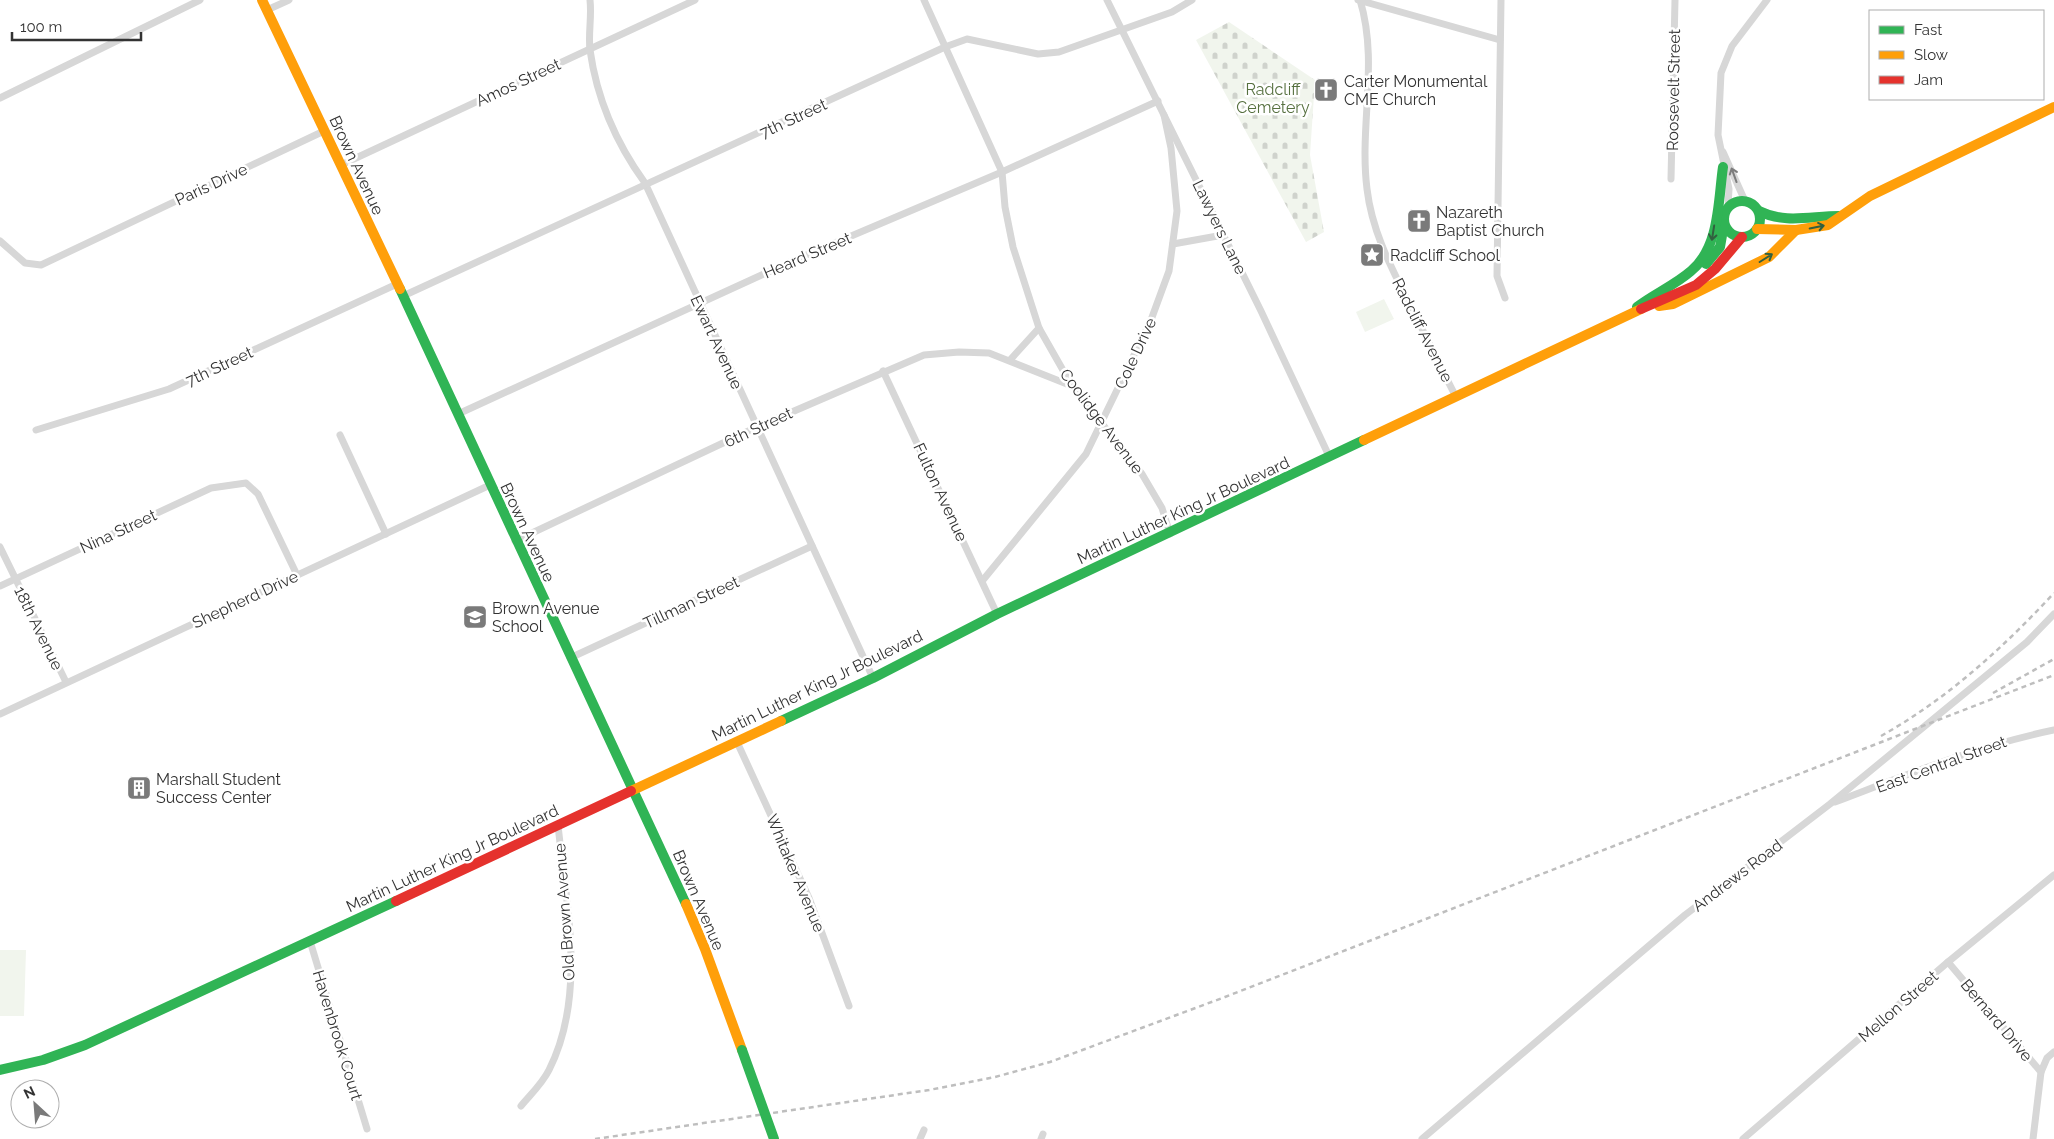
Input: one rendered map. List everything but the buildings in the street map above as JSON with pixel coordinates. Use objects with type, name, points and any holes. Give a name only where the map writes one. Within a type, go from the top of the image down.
[{"type":"main road","name":"Brown Avenue","points":[[262,0],[403,296],[515,541],[634,791],[705,949],[775,1139]]},
{"type":"main road","points":[[1757,229],[1796,230],[1828,225],[1838,216],[1870,196],[2054,108]]},
{"type":"main road","points":[[1627,316],[1648,298],[1698,266],[1707,254],[1714,230],[1723,167]]},
{"type":"main road","points":[[1759,211],[1760,217],[1757,229],[1748,236],[1742,237],[1730,233],[1724,223],[1728,206],[1745,201],[1751,202],[1768,217],[1786,221],[1838,216]]},
{"type":"main road","name":"Martin Luther King Jr Boulevard","points":[[1658,301],[1700,270],[1713,256],[1720,247],[1724,234],[1724,223]]},
{"type":"main road","name":"Martin Luther King Jr Boulevard","points":[[1641,309],[1673,304],[1769,257],[1796,230]]},
{"type":"main road","name":"Martin Luther King Jr Boulevard","points":[[0,1070],[26,1066],[84,1045],[310,941],[873,678],[997,614],[1170,534],[1456,395],[1658,301],[1677,296],[1699,284],[1742,237]]},
{"type":"street","points":[[0,98],[200,0]]},
{"type":"street","points":[[267,10],[289,0]]},
{"type":"street","name":"Ewart Avenue","points":[[590,0],[590,48],[598,94],[612,128],[625,155],[645,183],[873,678]]},
{"type":"street","name":"Amos Street","points":[[341,165],[695,0]]},
{"type":"street","name":"Coolidge Avenue","points":[[924,0],[1002,172],[1005,207],[1013,247],[1039,328],[1072,386],[1142,474],[1162,508],[1170,534]]},
{"type":"street","name":"Lawyers Lane","points":[[1107,0],[1158,101],[1329,456]]},
{"type":"street","name":"7th Street","points":[[403,296],[645,183],[732,146],[945,47],[967,39],[1038,54],[1059,52],[1172,12],[1192,0]]},
{"type":"street","points":[[1359,0],[1500,40]]},
{"type":"street","name":"Radcliff Avenue","points":[[1359,0],[1370,50],[1366,169],[1371,210],[1386,257],[1456,395]]},
{"type":"street","points":[[1501,0],[1497,276],[1504,298]]},
{"type":"street","name":"Roosevelt Street","points":[[1670,179],[1675,0]]},
{"type":"street","points":[[1745,201],[1722,150],[1718,135],[1721,73],[1732,46],[1767,0]]},
{"type":"street","name":"Heard Street","points":[[458,414],[699,303],[1002,172],[1158,101]]},
{"type":"street","name":"Cole Drive","points":[[983,580],[1086,454],[1151,320],[1169,271],[1178,211],[1171,148],[1164,116]]},
{"type":"street","name":"Paris Drive","points":[[0,241],[25,263],[41,265],[324,131]]},
{"type":"street","points":[[1722,150],[1723,167],[1729,189],[1728,206]]},
{"type":"street","points":[[1173,244],[1223,235]]},
{"type":"street","name":"7th Street","points":[[36,430],[169,389],[397,284]]},
{"type":"street","points":[[1010,360],[1039,328]]},
{"type":"street","name":"6th Street","points":[[515,541],[757,427],[924,355],[959,352],[989,353],[1072,386]]},
{"type":"street","name":"Fulton Avenue","points":[[884,371],[983,580],[997,614]]},
{"type":"street","points":[[340,435],[386,534]]},
{"type":"street","name":"Nina Street","points":[[0,586],[211,488],[246,483],[258,494],[297,575]]},
{"type":"street","name":"Shepherd Drive","points":[[0,714],[490,485]]},
{"type":"street","name":"Tillman Street","points":[[570,658],[812,546]]},
{"type":"street","name":"18th Avenue","points":[[0,547],[66,682]]},
{"type":"street","name":"Andrews Road","points":[[1422,1139],[1685,915],[1830,804],[2027,642],[2054,614]]},
{"type":"street","name":"East Central Street","points":[[1830,804],[2004,740],[2054,730]]},
{"type":"street","name":"Whitaker Avenue","points":[[737,742],[809,898],[849,1006]]},
{"type":"street","name":"Old Brown Avenue","points":[[520,1106],[549,1070],[560,1041],[569,1001],[571,955],[558,825]]},
{"type":"street","name":"Mellon Street","points":[[1743,1139],[1948,962],[2054,875]]},
{"type":"street","name":"Havenbrook Court","points":[[310,941],[367,1129]]},
{"type":"street","name":"Bernard Drive","points":[[1948,962],[2041,1072],[2033,1139]]},
{"type":"street","points":[[2041,1072],[2046,1058],[2054,1052]]},
{"type":"street","points":[[920,1139],[924,1130]]},
{"type":"green space","name":"Radcliff Cemetery","points":[[1229,22],[1315,80],[1310,155],[1324,232],[1306,242],[1196,40]]},
{"type":"green space","points":[[1384,299],[1394,319],[1365,332],[1356,312]]},
{"type":"green space","points":[[0,950],[26,950],[24,1016],[0,1016]]},
{"type":"railway","points":[[1881,736],[1929,706],[1973,671],[2015,633],[2054,593]]},
{"type":"railway","points":[[1993,693],[2054,659]]},
{"type":"railway","points":[[595,1139],[929,1090],[995,1077],[1050,1062],[1225,997],[2054,675]]},
{"type":"traffic: fast","points":[[1637,307],[1685,276],[1700,261],[1708,249],[1716,223],[1723,167]]},
{"type":"traffic: fast","points":[[1742,201],[1749,202],[1755,206],[1759,212],[1760,219],[1759,226],[1755,232],[1749,236],[1742,237],[1735,236],[1729,232],[1725,226],[1724,219],[1725,212],[1729,206],[1735,202],[1742,201]]},
{"type":"traffic: fast","points":[[1759,211],[1769,215],[1788,218],[1839,216]]},
{"type":"traffic: fast","points":[[1706,264],[1720,247],[1724,224]]},
{"type":"traffic: fast","points":[[400,289],[686,904]]},
{"type":"traffic: fast","points":[[781,721],[873,678],[997,614],[1364,440]]},
{"type":"traffic: fast","points":[[0,1070],[43,1060],[85,1045],[396,901]]},
{"type":"traffic: fast","points":[[742,1050],[774,1139]]},
{"type":"traffic: slow","points":[[262,0],[400,289]]},
{"type":"traffic: slow","points":[[1757,229],[1796,230],[1828,225],[1870,196],[2054,107]]},
{"type":"traffic: slow","points":[[1659,306],[1673,304],[1769,257],[1796,230]]},
{"type":"traffic: slow","points":[[1364,440],[1641,309]]},
{"type":"traffic: slow","points":[[631,791],[781,721]]},
{"type":"traffic: slow","points":[[686,904],[705,949],[742,1050]]},
{"type":"traffic: jam","points":[[1641,309],[1696,285],[1715,269],[1742,237]]},
{"type":"traffic: jam","points":[[396,901],[631,791]]},
{"type":"place","name":"Carter Monumental CME Church","points":[[1326,90]]},
{"type":"place","name":"Nazareth Baptist Church","points":[[1419,221]]},
{"type":"place","name":"Radcliff School","points":[[1372,255]]},
{"type":"place","name":"Brown Avenue School","points":[[475,617]]},
{"type":"place","name":"Marshall Student Success Center","points":[[139,788]]}]
